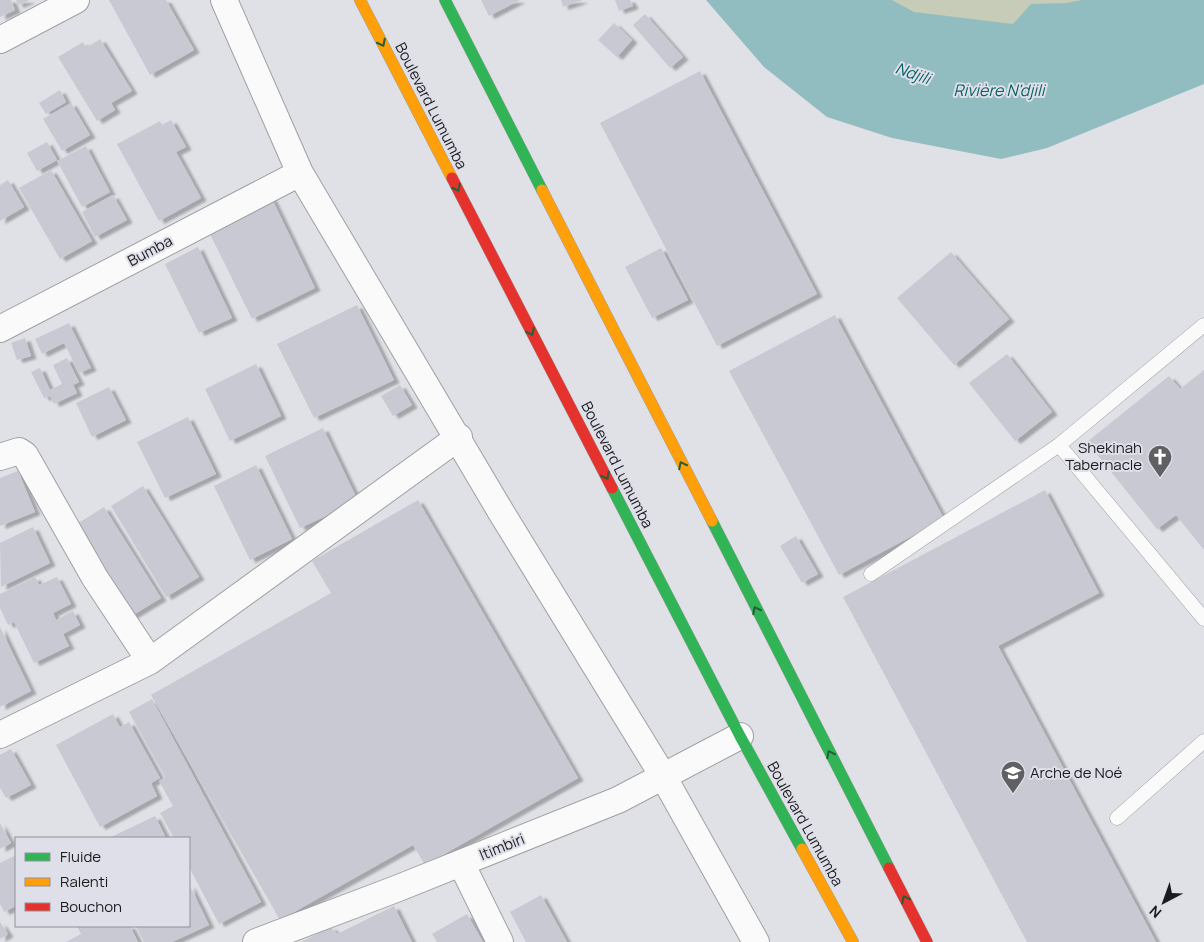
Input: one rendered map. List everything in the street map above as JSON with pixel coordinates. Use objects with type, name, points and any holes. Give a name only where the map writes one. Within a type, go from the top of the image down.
[{"type":"highway","name":"Boulevard Lumumba","points":[[360,0],[740,736],[853,942]]},
{"type":"highway","points":[[445,0],[927,942]]},
{"type":"street","points":[[0,40],[76,0]]},
{"type":"street","points":[[224,0],[300,173],[459,437],[501,512],[664,776],[756,942]]},
{"type":"street","name":"Bumba","points":[[0,329],[300,173]]},
{"type":"street","points":[[0,735],[150,660],[459,437]]},
{"type":"street","points":[[0,457],[19,451],[26,455],[95,578],[150,660]]},
{"type":"street","name":"Itimbiri","points":[[256,942],[461,864],[618,800],[740,736]]},
{"type":"street","points":[[461,864],[500,942]]},
{"type":"lane","points":[[871,574],[1059,445],[1204,325]]},
{"type":"lane","points":[[1059,445],[1204,619]]},
{"type":"lane","points":[[1117,818],[1204,741]]},
{"type":"green space","points":[[822,0],[1166,0],[1064,39]]},
{"type":"water","name":"Rivière N'djili","points":[[706,0],[892,0],[914,12],[1013,24],[1031,4],[1067,3],[1082,0],[1204,0],[1204,84],[1047,148],[1001,159],[892,138],[827,117],[764,67]]},
{"type":"building","points":[[0,0],[11,0],[15,10],[0,17]]},
{"type":"building","points":[[16,0],[30,0],[18,5]]},
{"type":"building","points":[[109,0],[166,0],[194,50],[150,75]]},
{"type":"building","points":[[481,0],[520,0],[489,16]]},
{"type":"building","points":[[561,0],[583,0],[563,7]]},
{"type":"building","points":[[615,0],[630,0],[633,6],[619,11]]},
{"type":"building","points":[[645,14],[683,57],[670,68],[633,25]]},
{"type":"building","points":[[614,23],[632,40],[617,57],[598,40]]},
{"type":"building","points":[[100,39],[132,91],[111,103],[115,110],[97,121],[58,57],[83,42],[86,48]]},
{"type":"building","points":[[700,71],[817,294],[717,346],[600,123]]},
{"type":"building","points":[[60,90],[66,102],[46,114],[39,103]]},
{"type":"building","points":[[71,103],[90,135],[62,151],[43,119]]},
{"type":"building","points":[[171,120],[186,147],[176,152],[201,198],[159,221],[117,144],[160,121],[162,125]]},
{"type":"building","points":[[47,142],[57,160],[37,171],[27,153]]},
{"type":"building","points":[[86,146],[110,192],[82,207],[57,161]]},
{"type":"building","points":[[51,170],[92,241],[60,259],[19,188]]},
{"type":"building","points":[[8,180],[24,207],[0,221],[0,185]]},
{"type":"building","points":[[113,195],[127,220],[95,237],[82,212]]},
{"type":"building","points":[[271,197],[315,288],[252,319],[207,228]]},
{"type":"building","points":[[198,247],[232,318],[199,333],[165,264]]},
{"type":"building","points":[[661,248],[688,300],[652,318],[625,267]]},
{"type":"building","points":[[951,252],[1009,319],[954,365],[897,298]]},
{"type":"building","points":[[357,305],[394,380],[314,418],[277,344]]},
{"type":"building","points":[[835,315],[944,519],[839,575],[729,371]]},
{"type":"building","points":[[69,323],[91,368],[79,373],[64,343],[42,354],[35,339]]},
{"type":"building","points":[[25,338],[31,356],[17,360],[11,343]]},
{"type":"building","points":[[1007,354],[1052,412],[1015,441],[969,383]]},
{"type":"building","points":[[67,358],[79,382],[73,385],[77,393],[54,404],[50,396],[44,398],[31,372],[40,368],[50,390],[62,384],[53,365]]},
{"type":"building","points":[[256,364],[281,416],[230,441],[205,389]]},
{"type":"building","name":"Shekinah Tabernacle","points":[[1204,370],[1204,550],[1176,515],[1157,529],[1087,442],[1169,376],[1180,389]]},
{"type":"building","points":[[400,385],[412,405],[393,416],[381,396]]},
{"type":"building","points":[[109,387],[126,420],[92,437],[76,403]]},
{"type":"building","points":[[188,417],[216,474],[165,498],[137,442]]},
{"type":"building","points":[[323,428],[358,501],[300,528],[265,456]]},
{"type":"building","points":[[256,465],[292,539],[250,560],[214,486]]},
{"type":"building","points":[[18,471],[35,512],[0,526],[0,478]]},
{"type":"building","points":[[143,486],[199,577],[166,597],[111,506]]},
{"type":"building","name":"Arche de Noé","points":[[1045,490],[1099,593],[998,646],[1156,942],[1027,942],[843,597]]},
{"type":"building","points":[[418,500],[578,778],[425,865],[413,845],[280,920],[151,695],[331,593],[312,561]]},
{"type":"building","points":[[104,507],[161,598],[128,618],[72,527]]},
{"type":"building","points":[[33,527],[50,563],[1,587],[0,543]]},
{"type":"building","points":[[796,536],[818,574],[802,583],[780,546]]},
{"type":"building","points":[[35,577],[39,585],[57,577],[71,604],[53,613],[56,620],[73,611],[80,625],[63,634],[69,646],[34,663],[14,622],[8,625],[0,608],[0,594]]},
{"type":"building","points":[[0,627],[31,691],[0,707]]},
{"type":"building","points":[[152,699],[261,902],[219,924],[190,869],[190,837],[173,837],[160,813],[173,806],[159,781],[165,777],[129,712]]},
{"type":"building","points":[[113,714],[120,727],[129,722],[160,778],[151,783],[157,796],[100,827],[56,745]]},
{"type":"building","points":[[11,749],[31,785],[6,798],[0,788],[0,755]]},
{"type":"building","points":[[155,816],[166,837],[111,837]]},
{"type":"building","points":[[0,823],[11,843],[0,849]]},
{"type":"building","points":[[15,856],[15,906],[4,912],[0,904],[0,863]]},
{"type":"building","points":[[190,886],[209,925],[172,942],[144,942],[136,927],[190,927]]},
{"type":"building","points":[[541,895],[567,942],[526,942],[510,912]]},
{"type":"building","points":[[394,906],[412,942],[301,942],[331,927],[337,934]]},
{"type":"building","points":[[467,914],[483,942],[437,942],[432,934]]},
{"type":"building","points":[[0,922],[8,934],[0,939]]},
{"type":"building","points":[[78,927],[130,927],[138,942],[66,942],[81,934]]},
{"type":"traffic: fast","points":[[445,0],[542,190]]},
{"type":"traffic: fast","points":[[612,488],[740,736],[802,849]]},
{"type":"traffic: fast","points":[[712,521],[889,868]]},
{"type":"traffic: slow","points":[[360,0],[452,178]]},
{"type":"traffic: slow","points":[[542,190],[712,521]]},
{"type":"traffic: slow","points":[[802,849],[853,942]]},
{"type":"traffic: jam","points":[[452,178],[612,488]]},
{"type":"traffic: jam","points":[[889,868],[927,942]]},
{"type":"place","name":"Shekinah Tabernacle","points":[[1160,478]]},
{"type":"place","name":"Arche de Noé","points":[[1013,794]]},
{"type":"water label","name":"Ndjili","points":[[913,73]]}]
